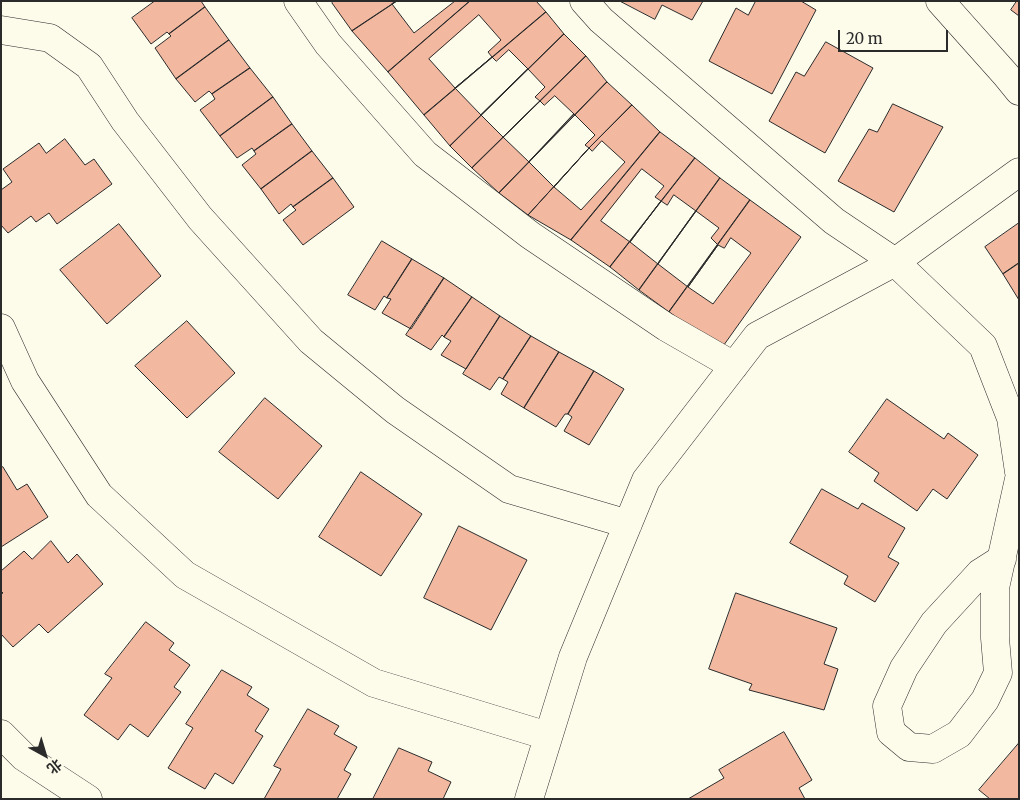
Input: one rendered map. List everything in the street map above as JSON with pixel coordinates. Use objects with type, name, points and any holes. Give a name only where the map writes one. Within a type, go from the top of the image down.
[{"type":"street","points":[[298,1],[328,44],[425,154],[538,241],[666,328],[734,366]]},
{"type":"street","points":[[584,1],[608,26],[834,221],[895,262],[983,346],[1011,418],[1019,472]]},
{"type":"street","points":[[940,1],[1019,91]]},
{"type":"street","points":[[1,30],[50,38],[89,66],[125,122],[200,218],[311,341],[395,410],[510,489],[628,524]]},
{"type":"street","points":[[529,799],[573,656],[646,480],[757,336],[895,262],[1019,172]]},
{"type":"street","points":[[1,328],[25,381],[99,495],[185,575],[374,683],[548,736]]},
{"type":"street","points":[[1002,559],[980,573],[934,623],[904,668],[887,706],[891,732],[909,747],[933,749],[959,734],[985,700],[998,673],[995,638],[996,588],[1019,479]]},
{"type":"street","points":[[1,734],[24,757],[88,799]]},
{"type":"building","points":[[155,1],[201,1],[205,7],[169,34],[167,32],[151,44],[132,18]]},
{"type":"building","points":[[334,1],[397,1],[352,31],[332,3]]},
{"type":"building","points":[[397,1],[455,1],[414,33],[392,4]]},
{"type":"building","points":[[397,1],[470,1],[388,72],[352,31]]},
{"type":"building","points":[[470,1],[536,1],[546,12],[424,115],[388,72]]},
{"type":"building","points":[[620,1],[703,1],[692,20],[662,5],[655,19]]},
{"type":"building","points":[[756,1],[801,1],[816,10],[772,94],[709,61],[736,8],[748,15]]},
{"type":"building","points":[[1019,1],[1019,16],[1011,10]]},
{"type":"building","points":[[205,7],[229,40],[176,79],[155,48],[171,36],[169,34]]},
{"type":"building","points":[[546,12],[564,34],[450,146],[424,115]]},
{"type":"building","points":[[479,15],[501,40],[488,52],[492,57],[455,88],[429,59]]},
{"type":"building","points":[[564,34],[586,56],[472,168],[450,146]]},
{"type":"building","points":[[229,40],[250,68],[212,94],[209,91],[195,102],[176,79]]},
{"type":"building","points":[[826,42],[873,68],[825,153],[769,121],[796,72],[804,76]]},
{"type":"building","points":[[509,50],[528,69],[481,115],[455,88],[492,57],[496,61]]},
{"type":"building","points":[[586,56],[607,82],[499,193],[472,168]]},
{"type":"building","points":[[250,68],[273,97],[220,136],[200,110],[215,99],[212,94]]},
{"type":"building","points":[[528,69],[545,87],[535,97],[540,101],[503,137],[481,115]]},
{"type":"building","points":[[607,82],[632,105],[589,148],[528,215],[499,193]]},
{"type":"building","points":[[555,96],[574,114],[529,162],[503,137],[540,101],[544,105]]},
{"type":"building","points":[[273,97],[292,124],[254,151],[252,148],[237,158],[220,136]]},
{"type":"building","points":[[893,104],[943,127],[894,212],[838,181],[869,129],[877,132]]},
{"type":"building","points":[[632,105],[660,132],[571,240],[528,215],[589,148]]},
{"type":"building","points":[[574,114],[595,135],[585,145],[589,148],[554,187],[529,162]]},
{"type":"building","points":[[292,124],[312,151],[261,189],[242,165],[256,154],[254,151]]},
{"type":"building","points":[[660,132],[695,158],[610,267],[571,240]]},
{"type":"building","points":[[65,139],[85,165],[94,159],[112,184],[57,224],[49,213],[36,222],[31,216],[8,233],[1,225],[1,190],[12,182],[3,169],[39,143],[46,153]]},
{"type":"building","points":[[602,141],[625,162],[581,210],[554,187],[589,148],[592,151]]},
{"type":"building","points":[[312,151],[333,178],[293,207],[291,204],[279,214],[261,189]]},
{"type":"building","points":[[695,158],[720,178],[639,290],[610,267]]},
{"type":"building","points":[[642,169],[664,186],[655,197],[661,201],[630,242],[601,221]]},
{"type":"building","points":[[333,178],[354,207],[303,245],[283,220],[296,210],[293,207]]},
{"type":"building","points":[[720,178],[750,200],[669,312],[639,290]]},
{"type":"building","points":[[674,195],[696,211],[658,264],[630,242],[661,201],[667,205]]},
{"type":"building","points":[[750,200],[801,237],[721,349],[669,312]]},
{"type":"building","points":[[696,211],[719,228],[711,238],[718,245],[688,287],[658,264]]},
{"type":"building","points":[[1019,223],[1019,263],[1003,274],[985,247]]},
{"type":"building","points":[[119,224],[161,276],[107,324],[60,270]]},
{"type":"building","points":[[731,238],[751,253],[713,304],[688,287],[718,245],[724,248]]},
{"type":"building","points":[[382,241],[412,259],[387,298],[384,296],[375,310],[348,295]]},
{"type":"building","points":[[412,259],[444,278],[411,329],[382,313],[391,299],[387,298]]},
{"type":"building","points":[[1019,263],[1019,300],[1003,274]]},
{"type":"building","points":[[444,278],[472,297],[444,337],[442,335],[431,350],[406,335]]},
{"type":"building","points":[[472,297],[500,316],[466,369],[441,355],[451,341],[444,337]]},
{"type":"building","points":[[500,316],[531,336],[503,379],[499,377],[490,390],[463,374]]},
{"type":"building","points":[[187,321],[235,373],[187,418],[135,366]]},
{"type":"building","points":[[531,336],[559,352],[524,408],[501,394],[508,382],[503,379]]},
{"type":"building","points":[[559,352],[594,371],[568,414],[565,414],[556,427],[524,408]]},
{"type":"building","points":[[594,371],[624,389],[589,445],[564,431],[572,417],[568,414]]},
{"type":"building","points":[[265,398],[322,446],[278,499],[219,452]]},
{"type":"building","points":[[887,399],[944,439],[948,433],[978,455],[947,499],[933,489],[917,511],[874,481],[879,473],[849,452]]},
{"type":"building","points":[[3,467],[17,490],[27,484],[48,517],[1,547],[1,468]]},
{"type":"building","points":[[361,472],[422,514],[381,576],[319,537]]},
{"type":"building","points":[[822,489],[858,509],[862,503],[905,528],[888,557],[899,563],[875,602],[844,584],[848,576],[790,543]]},
{"type":"building","points":[[459,526],[527,560],[491,630],[424,598]]},
{"type":"building","points":[[51,541],[68,563],[77,554],[103,584],[48,633],[39,624],[13,647],[1,634],[1,594],[3,593],[1,591],[1,571],[24,551],[32,559]]},
{"type":"building","points":[[736,593],[837,628],[824,664],[838,669],[824,710],[749,690],[752,684],[709,669]]},
{"type":"building","points":[[146,622],[174,643],[169,650],[190,665],[174,687],[181,692],[148,737],[130,724],[118,740],[84,715],[112,678],[105,674]]},
{"type":"building","points":[[222,670],[252,687],[247,695],[269,709],[255,731],[263,736],[233,784],[215,773],[205,789],[168,768],[193,728],[186,724]]},
{"type":"building","points":[[308,709],[339,726],[334,734],[357,747],[344,770],[351,774],[337,799],[264,799],[281,769],[274,766]]},
{"type":"building","points":[[784,732],[812,780],[799,788],[805,799],[688,799],[724,778],[719,770]]},
{"type":"building","points":[[1019,743],[1019,799],[990,799],[979,790]]},
{"type":"building","points":[[399,748],[432,762],[428,771],[451,782],[443,799],[373,799]]}]
